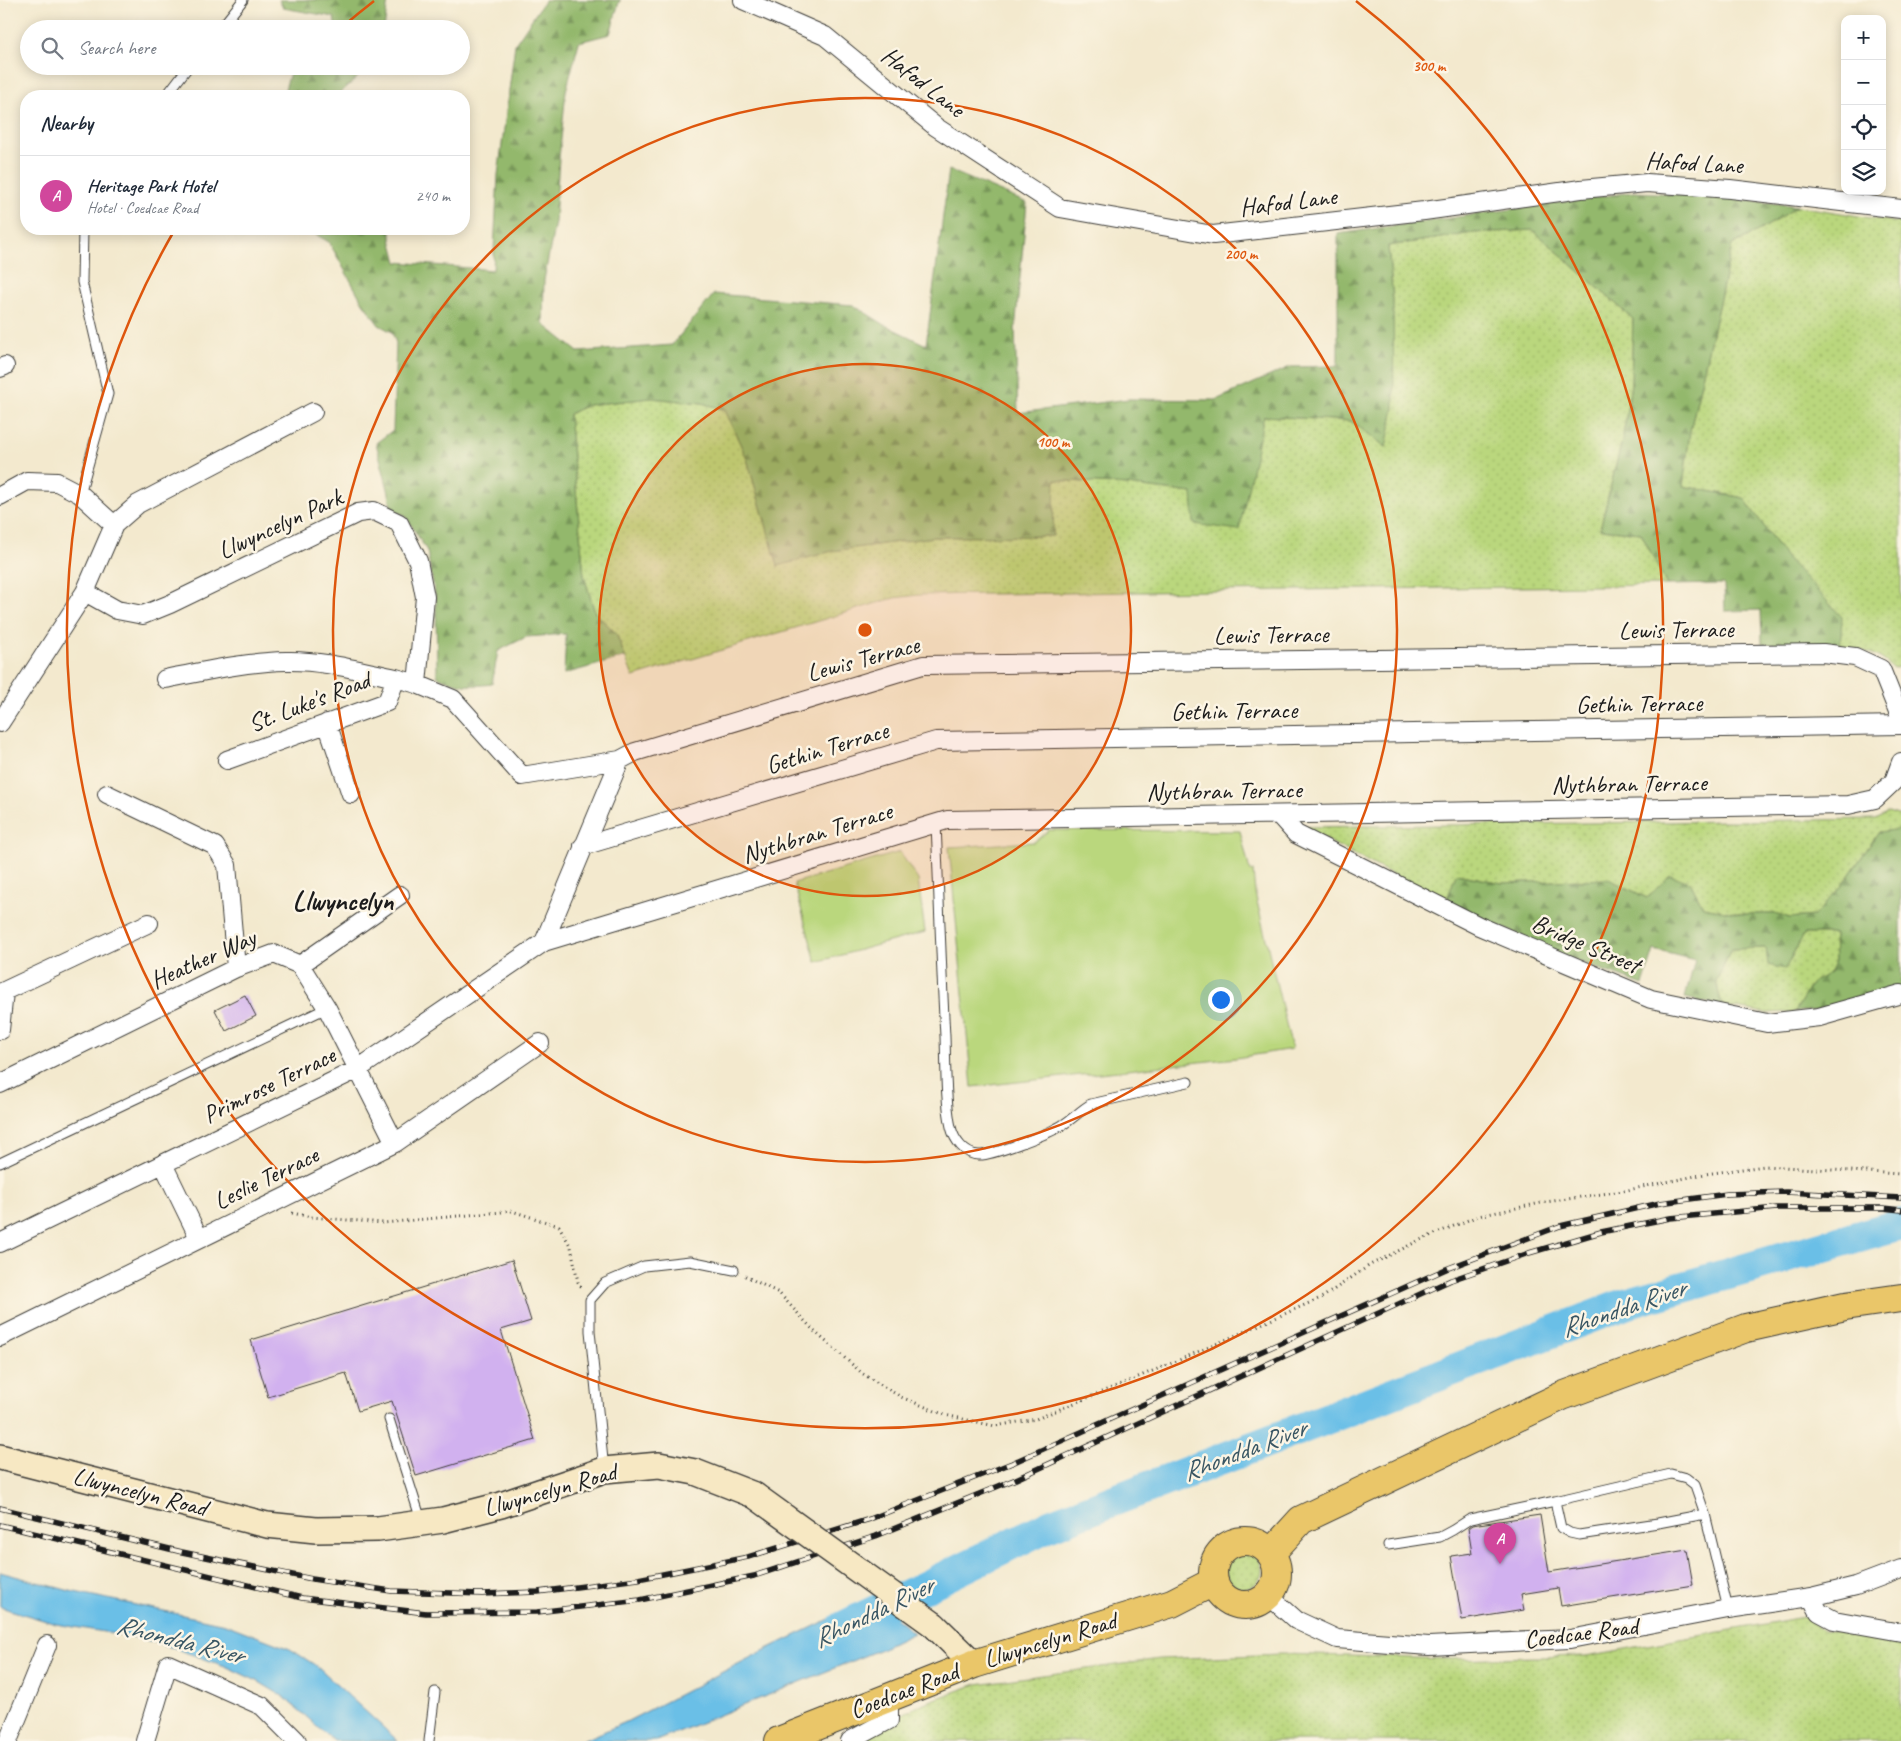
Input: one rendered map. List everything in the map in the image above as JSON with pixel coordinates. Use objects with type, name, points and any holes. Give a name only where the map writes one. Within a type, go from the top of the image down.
[{"type":"main road","points":[[1271,1553],[1301,1520],[1562,1396],[1746,1328],[1845,1306],[1901,1298]]},
{"type":"main road","name":"Llwyncelyn Road","points":[[0,1457],[267,1525],[316,1530],[369,1530],[443,1520],[501,1505],[604,1470],[659,1465],[695,1472],[754,1495],[934,1626],[974,1664],[1172,1603],[1213,1582]]},
{"type":"main road","points":[[1245,1540],[1257,1542],[1271,1553],[1276,1563],[1276,1582],[1268,1595],[1259,1602],[1240,1605],[1229,1601],[1220,1594],[1213,1582],[1212,1571],[1216,1556],[1234,1542],[1245,1540]]},
{"type":"main road","name":"Coedcae Road","points":[[779,1741],[974,1664]]},
{"type":"street","name":"Hafod Lane","points":[[743,0],[825,36],[936,127],[1060,208],[1213,236],[1424,211],[1581,188],[1647,183],[1730,189],[1901,209]]},
{"type":"street","points":[[0,723],[85,592],[114,525],[138,504],[314,412]]},
{"type":"street","points":[[0,496],[27,480],[57,482],[80,494],[114,525]]},
{"type":"street","name":"Llwyncelyn Park","points":[[85,592],[117,610],[143,614],[170,604],[358,513],[374,511],[399,523],[418,561],[425,598],[417,684]]},
{"type":"street","name":"Lewis Terrace","points":[[620,760],[635,752],[923,666],[1823,652],[1855,657],[1881,669],[1901,719]]},
{"type":"street","name":"St. Luke's Road","points":[[165,679],[228,666],[288,661],[331,666],[396,678],[417,684],[454,699],[522,776],[620,760]]},
{"type":"street","name":"St. Luke's Road","points":[[227,760],[387,702],[396,678]]},
{"type":"street","points":[[327,723],[351,794]]},
{"type":"street","name":"Gethin Terrace","points":[[583,846],[936,741],[1901,725]]},
{"type":"street","points":[[544,942],[620,760]]},
{"type":"street","name":"Nythbran Terrace","points":[[544,942],[947,820],[1848,805],[1875,799],[1894,781],[1901,762]]},
{"type":"street","points":[[107,794],[215,846],[227,865],[236,968]]},
{"type":"street","name":"Bridge Street","points":[[1278,815],[1296,834],[1479,926],[1651,999],[1767,1023],[1819,1017],[1901,994]]},
{"type":"street","points":[[395,1143],[328,1008],[300,965],[400,895]]},
{"type":"street","points":[[0,1030],[2,993],[149,923]]},
{"type":"street","name":"Primrose Terrace","points":[[0,1243],[358,1069],[544,942]]},
{"type":"street","name":"Heather Way","points":[[0,1084],[236,968],[274,954],[300,965]]},
{"type":"street","name":"Leslie Terrace","points":[[0,1337],[395,1143],[540,1043]]},
{"type":"street","points":[[163,1164],[200,1238]]},
{"type":"street","name":"Coedcae Road","points":[[1268,1595],[1296,1620],[1336,1639],[1429,1646],[1570,1638],[1728,1609],[1810,1597],[1856,1586],[1901,1569]]},
{"type":"street","points":[[1810,1597],[1819,1612],[1834,1620],[1901,1632]]},
{"type":"street","points":[[8,1741],[47,1645]]},
{"type":"street","points":[[145,1741],[168,1664],[262,1706],[296,1740]]},
{"type":"street","points":[[850,1741],[889,1720],[890,1696]]},
{"type":"lane","points":[[227,20],[243,0]]},
{"type":"lane","points":[[171,90],[182,75]]},
{"type":"lane","points":[[80,494],[108,394],[82,282],[83,235]]},
{"type":"lane","points":[[936,823],[948,1095],[951,1128],[955,1139],[961,1146],[969,1153],[979,1156],[993,1153],[1059,1128],[1080,1110],[1091,1104],[1188,1082]]},
{"type":"lane","points":[[0,1163],[328,1008]]},
{"type":"lane","points":[[604,1470],[590,1331],[590,1300],[605,1283],[644,1266],[690,1261],[734,1270]]},
{"type":"lane","points":[[389,1419],[422,1523]]},
{"type":"lane","points":[[1388,1545],[1440,1537],[1470,1519],[1671,1474],[1686,1478],[1695,1485],[1705,1514],[1728,1609]]},
{"type":"lane","points":[[1555,1501],[1561,1528],[1579,1535],[1658,1524],[1705,1514]]},
{"type":"lane","points":[[430,1741],[435,1692]]},
{"type":"path","points":[[734,1270],[779,1293],[815,1332],[863,1374],[901,1397],[945,1415],[995,1426],[1036,1420],[1176,1361],[1323,1297],[1370,1265],[1420,1240],[1478,1216],[1546,1202],[1623,1191],[1705,1174],[1765,1166],[1901,1174]]},
{"type":"path","points":[[262,1208],[311,1217],[383,1223],[512,1212],[558,1226],[571,1247],[578,1282],[589,1295],[590,1300]]},
{"type":"green space","points":[[279,0],[388,0],[385,20],[334,20],[334,17],[283,8]]},
{"type":"green space","points":[[545,0],[621,0],[610,34],[579,42],[566,91],[555,222],[544,280],[543,324],[578,352],[672,345],[714,294],[853,305],[885,325],[926,345],[949,170],[1027,203],[1015,330],[1018,413],[1129,399],[1216,400],[1290,367],[1338,366],[1338,234],[1633,192],[1699,195],[1798,206],[1732,245],[1690,431],[1683,486],[1744,498],[1784,555],[1842,617],[1840,648],[1762,644],[1761,610],[1725,611],[1724,584],[1667,585],[1641,533],[1600,529],[1623,437],[1631,384],[1633,319],[1533,230],[1473,233],[1388,246],[1393,300],[1394,408],[1386,447],[1351,421],[1264,416],[1239,530],[1194,524],[1192,493],[1127,485],[1055,480],[1053,536],[934,537],[832,551],[778,566],[747,459],[725,410],[702,403],[651,398],[588,405],[569,414],[584,576],[595,613],[616,633],[625,657],[564,674],[566,634],[526,637],[498,651],[492,684],[464,685],[437,676],[436,600],[427,551],[405,515],[391,510],[389,493],[376,443],[393,430],[396,343],[392,332],[379,325],[363,303],[329,242],[317,235],[391,235],[397,262],[493,270],[498,175],[515,44]]},
{"type":"green space","points":[[289,75],[360,75],[343,90],[285,90]]},
{"type":"green space","points":[[1798,206],[1901,223],[1901,668],[1894,669],[1882,659],[1870,653],[1856,649],[1840,648],[1784,555],[1744,498],[1683,486],[1690,431],[1732,245]]},
{"type":"green space","points":[[1533,230],[1633,319],[1631,384],[1623,437],[1600,529],[1641,533],[1667,585],[918,595],[894,598],[633,677],[616,633],[595,613],[584,576],[569,414],[588,405],[651,398],[702,403],[725,410],[747,459],[778,566],[832,551],[934,537],[1053,536],[1054,480],[1127,485],[1193,493],[1264,416],[1351,421],[1386,447],[1393,300],[1388,246],[1473,233]]},
{"type":"green space","points":[[1888,812],[1901,816],[1901,829],[1879,832],[1841,887],[1815,916],[1789,918],[1779,914],[1741,914],[1703,907],[1690,882],[1647,898],[1609,879],[1502,883],[1457,874],[1446,902],[1301,827],[1876,819]]},
{"type":"green space","points":[[1901,829],[1901,990],[1822,1010],[1795,1012],[1811,984],[1830,972],[1835,961],[1834,934],[1804,934],[1785,969],[1768,965],[1766,948],[1731,949],[1716,982],[1722,1006],[1685,998],[1695,960],[1654,950],[1643,985],[1567,957],[1446,902],[1456,874],[1502,883],[1609,879],[1647,898],[1670,875],[1690,882],[1703,907],[1741,914],[1779,914],[1789,918],[1814,916],[1841,887],[1879,832]]},
{"type":"green space","points":[[1049,830],[1240,831],[1250,871],[1253,871],[1255,893],[1292,1049],[1236,1058],[972,1087],[949,847],[1034,842]]},
{"type":"green space","points":[[900,852],[918,880],[925,932],[816,962],[794,883]]},
{"type":"green space","points":[[1803,934],[1834,934],[1835,961],[1830,972],[1811,984],[1795,1012],[1767,1013],[1722,1006],[1716,982],[1731,949],[1766,948]]},
{"type":"green space","points":[[1244,1552],[1251,1553],[1257,1557],[1261,1563],[1261,1577],[1257,1583],[1251,1587],[1244,1588],[1237,1587],[1231,1583],[1227,1577],[1226,1570],[1227,1563],[1231,1557],[1237,1553]]},
{"type":"green space","points":[[1809,1616],[1824,1631],[1901,1641],[1901,1741],[850,1741],[924,1703],[977,1684],[1160,1659],[1282,1654],[1449,1659],[1586,1656]]},
{"type":"water","points":[[0,1572],[70,1591],[225,1624],[290,1649],[315,1665],[398,1741],[334,1741],[284,1697],[259,1682],[225,1666],[134,1637],[56,1624],[0,1607]]},
{"type":"water","points":[[871,1599],[914,1633],[881,1649],[656,1741],[582,1741],[626,1722],[763,1651]]},
{"type":"building","points":[[245,995],[256,1016],[226,1031],[215,1010]]},
{"type":"building","points":[[512,1260],[531,1321],[501,1330],[535,1440],[416,1476],[392,1401],[358,1411],[346,1373],[268,1397],[251,1340]]},
{"type":"building","points":[[1540,1515],[1549,1572],[1687,1550],[1693,1585],[1561,1606],[1558,1588],[1521,1594],[1524,1610],[1462,1620],[1451,1556],[1472,1553],[1468,1528],[1472,1525]]},
{"type":"waterway","name":"Rhondda River","points":[[843,1627],[1050,1525],[1625,1304],[1901,1224]]},
{"type":"railway","points":[[0,1508],[182,1552],[312,1579],[391,1591],[482,1594],[538,1592],[638,1579],[748,1557],[870,1519],[1012,1463],[1446,1269],[1560,1226],[1660,1203],[1727,1194],[1786,1192],[1901,1198]]},
{"type":"railway","points":[[0,1525],[302,1598],[426,1613],[537,1612],[640,1600],[754,1576],[876,1536],[1016,1479],[1451,1280],[1529,1253],[1601,1232],[1670,1218],[1777,1208],[1883,1208],[1901,1210]]},
{"type":"place","name":"Heritage Park Hotel","points":[[1500,1564]]},
{"type":"district","name":"Llwyncelyn","points":[[343,900]]}]
